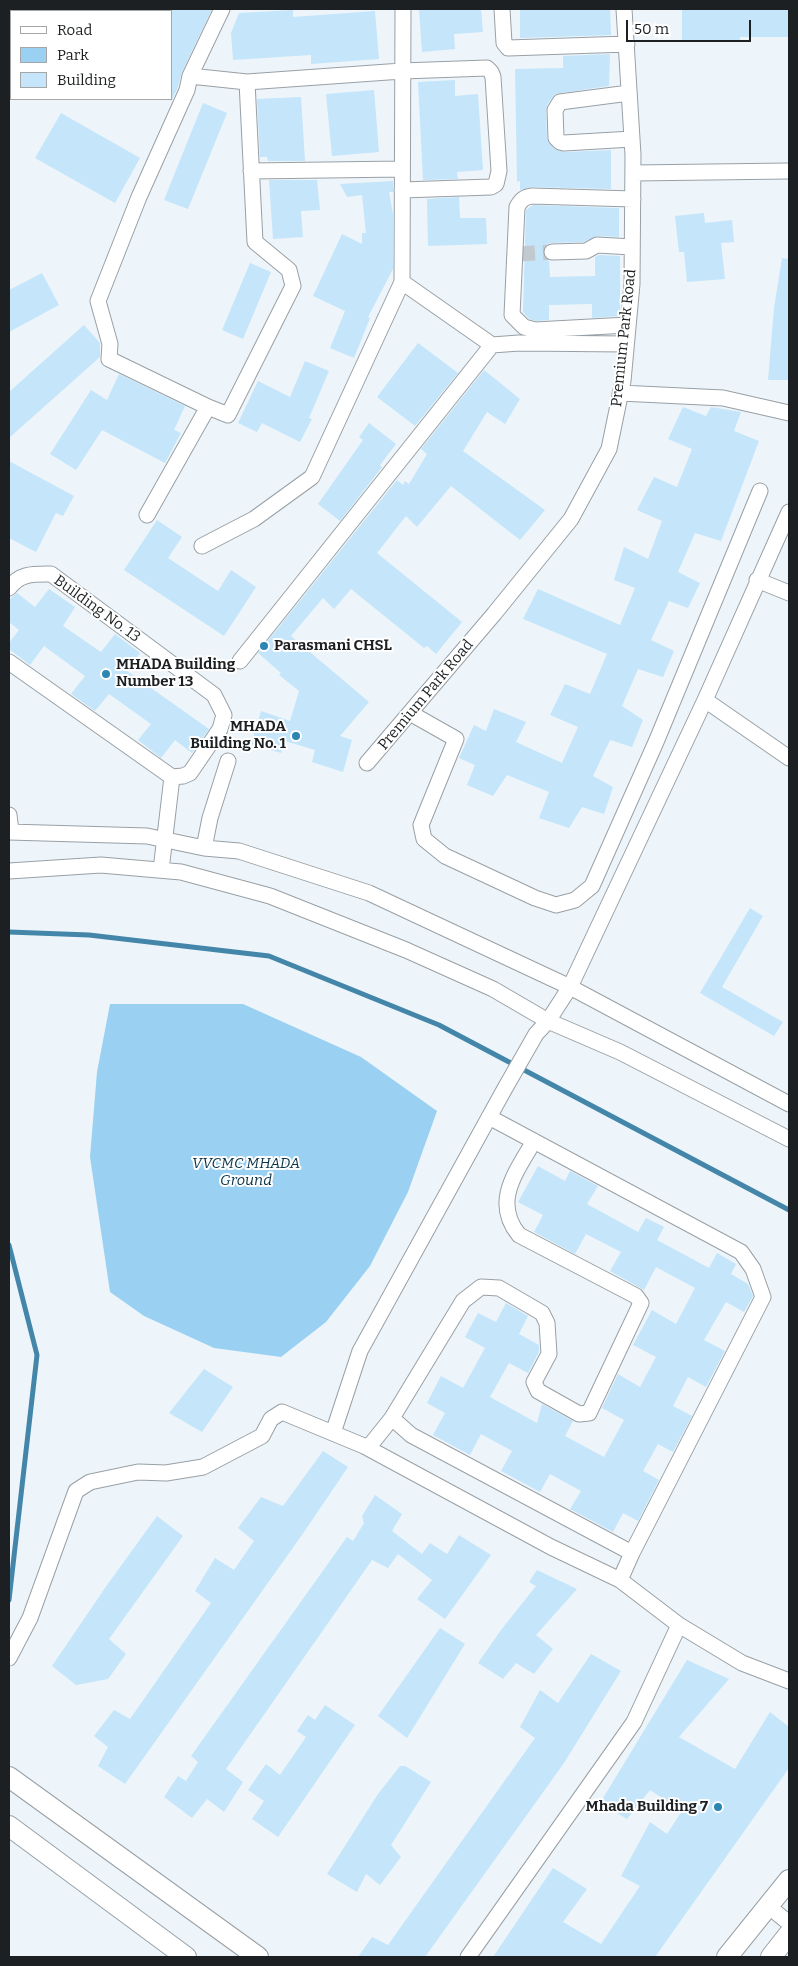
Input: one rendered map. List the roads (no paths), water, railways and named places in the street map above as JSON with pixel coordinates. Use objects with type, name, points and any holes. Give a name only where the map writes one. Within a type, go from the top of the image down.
[{"type":"street","points":[[222,9],[190,76],[187,90],[140,196],[98,301],[110,344],[109,359],[228,415],[293,286],[289,270],[255,242],[247,82]]},
{"type":"street","points":[[202,546],[254,519],[312,477],[402,282],[403,9]]},
{"type":"street","points":[[502,9],[504,43],[508,48],[626,44]]},
{"type":"street","name":"Premium Park Road","points":[[367,763],[494,614],[571,519],[609,449],[620,393],[626,344],[625,325],[632,284],[627,199],[633,174],[632,139],[624,9]]},
{"type":"street","points":[[190,76],[247,82],[402,71],[487,68],[491,72],[498,171],[496,184],[491,187],[402,194]]},
{"type":"street","points":[[629,93],[560,102],[555,110],[556,138],[560,142],[632,139]]},
{"type":"street","points":[[250,171],[402,169]]},
{"type":"street","points":[[633,174],[789,171]]},
{"type":"street","points":[[402,194],[489,197]]},
{"type":"street","points":[[625,325],[534,330],[524,328],[512,315],[517,254],[517,208],[526,197],[627,199]]},
{"type":"street","points":[[552,252],[586,251],[596,245],[629,246]]},
{"type":"street","points":[[402,282],[492,345],[518,343],[626,344]]},
{"type":"street","points":[[240,661],[492,345]]},
{"type":"street","points":[[620,393],[723,398],[789,414]]},
{"type":"street","points":[[147,515],[208,407]]},
{"type":"street","points":[[410,713],[456,739],[421,825],[424,839],[445,856],[535,898],[556,904],[575,900],[592,886],[656,742],[760,491]]},
{"type":"street","points":[[333,1433],[360,1351],[536,1034],[548,1021],[570,987],[705,700],[789,512]]},
{"type":"street","name":"Building No. 13","points":[[9,588],[14,581],[28,574],[51,574],[214,695],[224,715],[220,729],[190,773],[183,776],[172,776]]},
{"type":"street","points":[[757,580],[789,593]]},
{"type":"street","points":[[9,662],[172,776],[161,870]]},
{"type":"street","points":[[705,700],[789,758]]},
{"type":"street","points":[[204,848],[210,818],[228,761]]},
{"type":"street","points":[[9,815],[10,831],[147,836],[204,848],[239,851],[369,893],[570,987],[789,1104]]},
{"type":"street","points":[[9,870],[100,865],[161,870],[181,872],[270,896],[406,950],[493,989],[548,1021],[620,1052],[789,1139]]},
{"type":"street","points":[[489,1117],[741,1252],[753,1269],[763,1297],[620,1580]]},
{"type":"street","points":[[368,1448],[392,1418],[462,1301],[481,1288],[499,1288],[542,1313],[547,1323],[549,1354],[534,1382],[538,1391],[578,1414],[588,1413],[641,1303],[636,1296],[518,1235],[510,1224],[507,1193],[512,1180],[534,1141]]},
{"type":"street","points":[[9,1658],[30,1618],[76,1492],[90,1482],[138,1472],[166,1473],[203,1466],[262,1436],[271,1419],[282,1412],[368,1448],[551,1546],[620,1580],[679,1625],[742,1663],[789,1681]]},
{"type":"street","points":[[392,1418],[412,1435],[632,1553]]},
{"type":"street","points":[[468,1957],[634,1722],[679,1625]]},
{"type":"street","points":[[9,1777],[245,1953]]},
{"type":"street","points":[[9,1826],[186,1957]]},
{"type":"street","points":[[728,1957],[789,1880]]},
{"type":"street","points":[[768,1906],[789,1922]]},
{"type":"street","points":[[771,1957],[789,1934]]},
{"type":"waterway","points":[[9,932],[89,935],[269,956],[439,1025],[789,1210]]},
{"type":"waterway","points":[[9,1245],[37,1355],[9,1600]]},
{"type":"tunnel","points":[[520,254],[552,252]]},
{"type":"place","name":"Parasmani CHSL","points":[[264,646]]},
{"type":"place","name":"MHADA Building Number 13","points":[[106,674]]},
{"type":"place","name":"MHADA Building No. 1","points":[[296,736]]},
{"type":"place","name":"Mhada Building 7","points":[[718,1807]]},
{"type":"park label","name":"VVCMC MHADA Ground","points":[[246,1172]]}]
